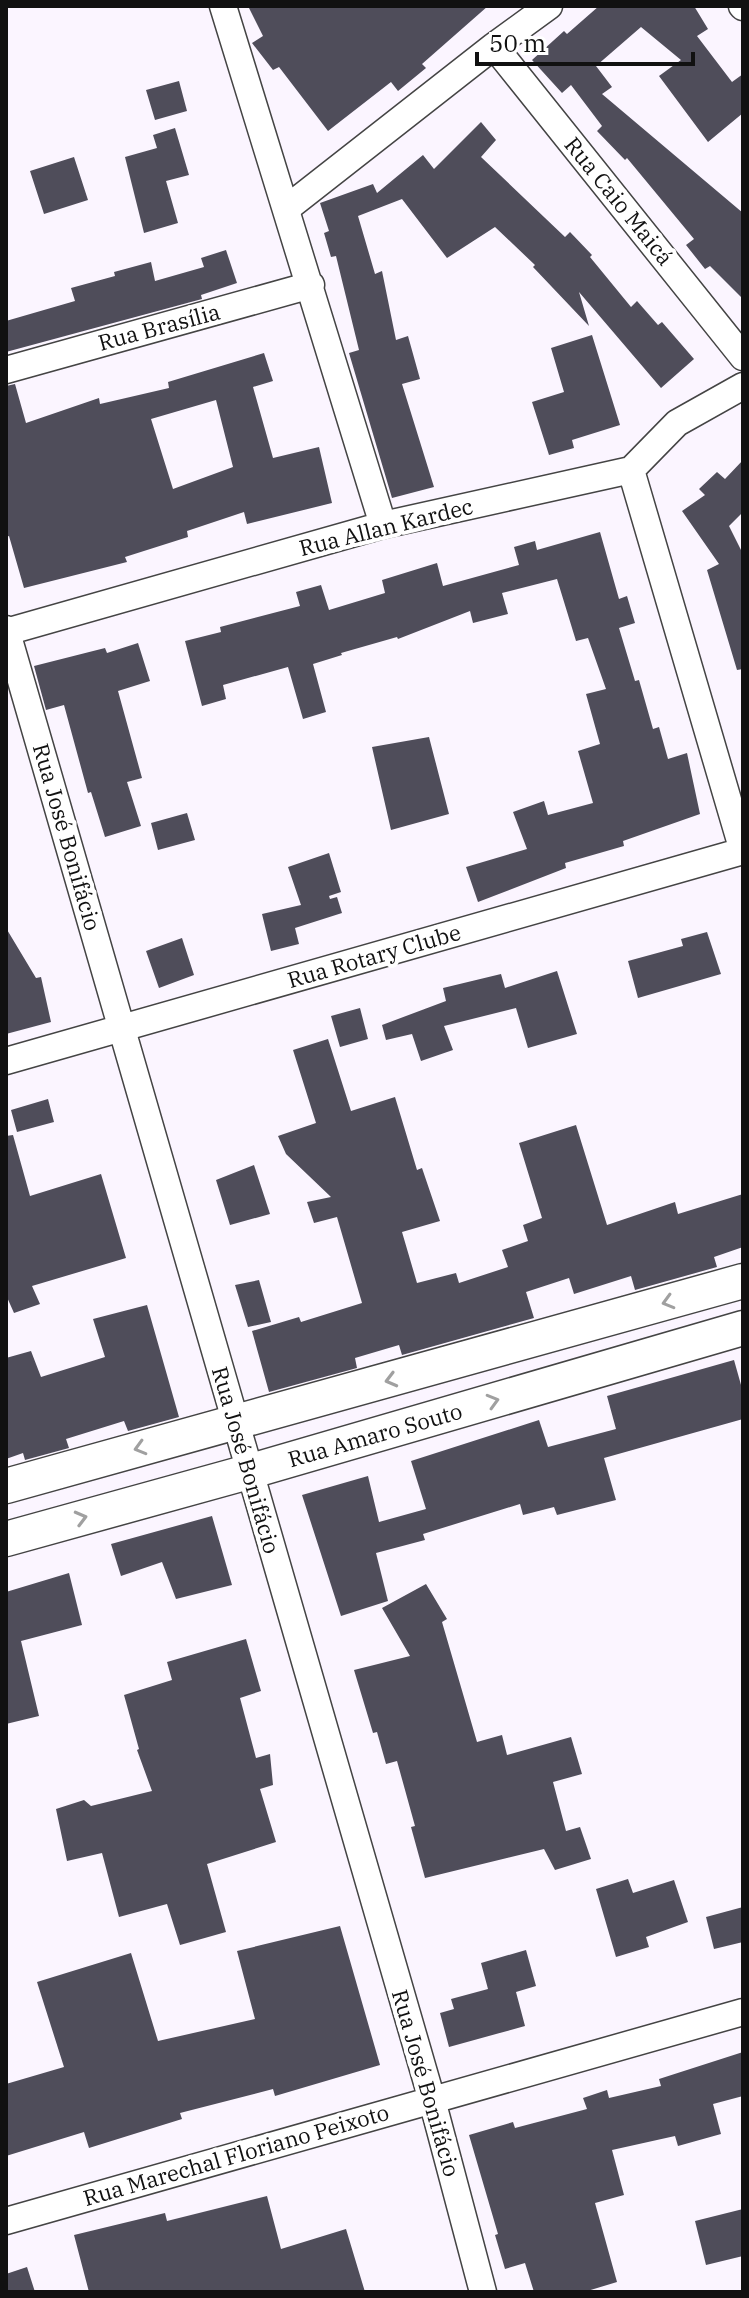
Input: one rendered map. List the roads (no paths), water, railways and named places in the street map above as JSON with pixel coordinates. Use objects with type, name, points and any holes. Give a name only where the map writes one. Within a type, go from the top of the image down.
[{"type":"street","points":[[223,6],[383,525]]},
{"type":"street","points":[[286,209],[549,6]]},
{"type":"street","name":"Rua Caio Maicá","points":[[494,46],[743,357]]},
{"type":"street","name":"Rua Brasília","points":[[6,370],[311,285]]},
{"type":"street","points":[[743,386],[677,423],[631,470],[743,851]]},
{"type":"street","name":"Rua Allan Kardec","points":[[6,631],[383,525],[631,470]]},
{"type":"street","name":"Rua José Bonifácio","points":[[6,631],[432,2100],[483,2292]]},
{"type":"street","name":"Rua Rotary Clube","points":[[6,1061],[743,851]]},
{"type":"street","points":[[6,1486],[743,1281]]},
{"type":"street","name":"Rua Amaro Souto","points":[[6,1539],[743,1328]]},
{"type":"street","name":"Rua Marechal Floriano Peixoto","points":[[6,2221],[743,2012]]}]
